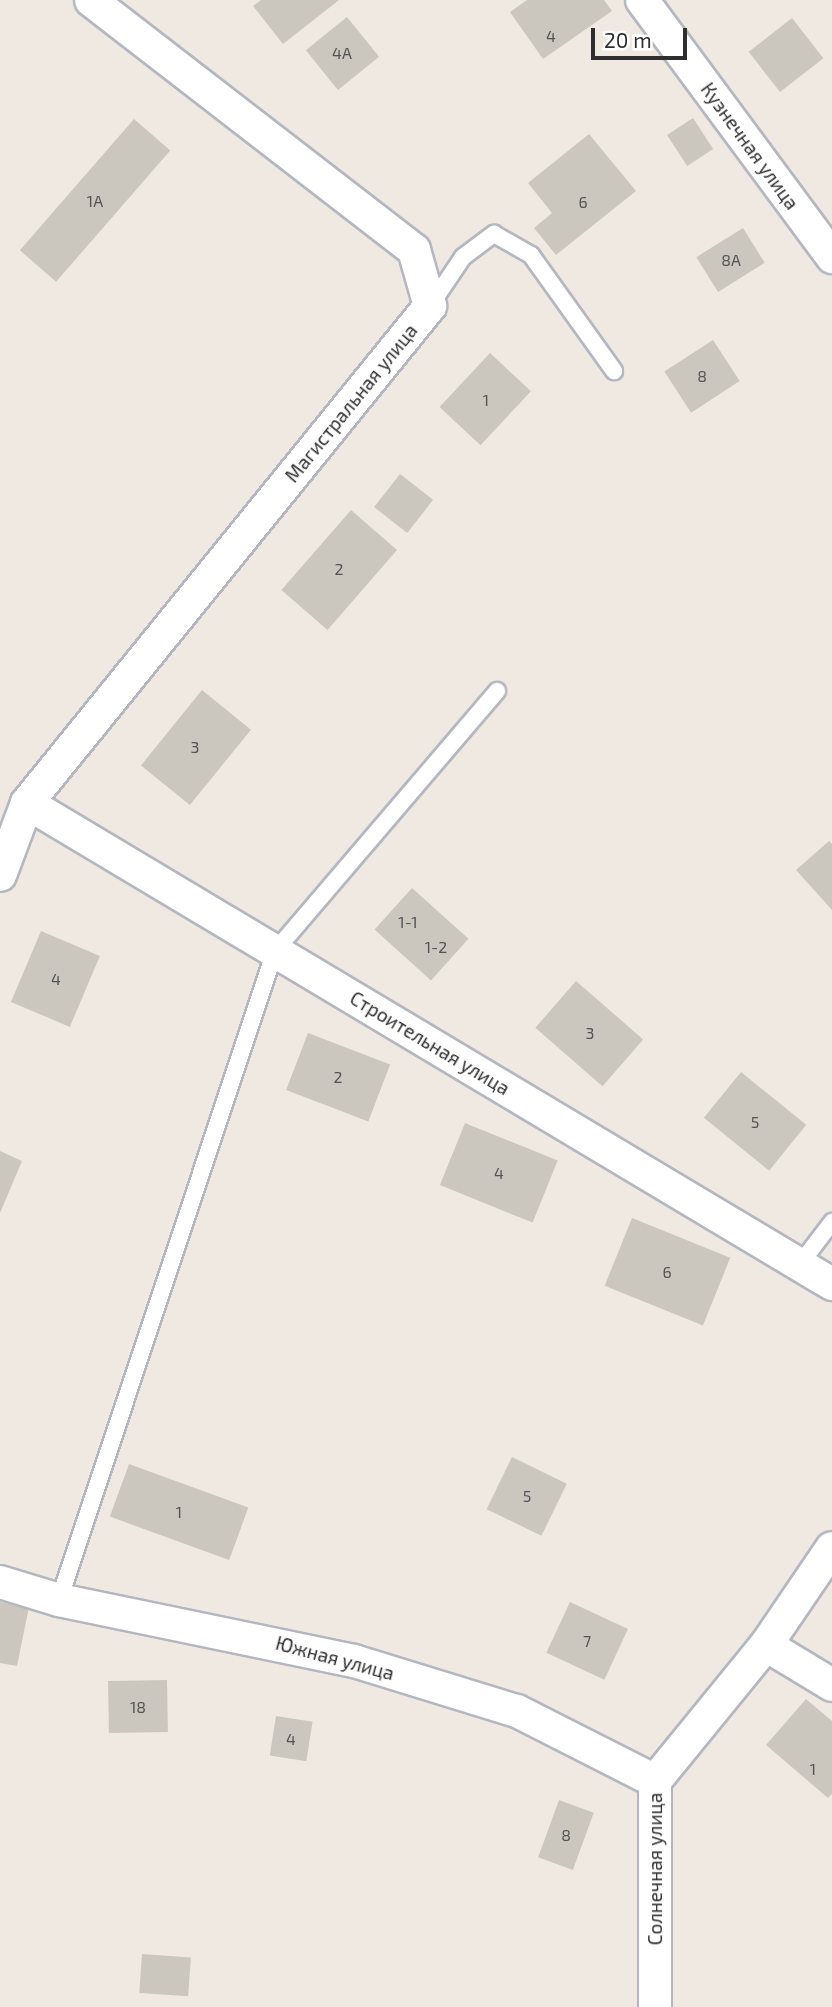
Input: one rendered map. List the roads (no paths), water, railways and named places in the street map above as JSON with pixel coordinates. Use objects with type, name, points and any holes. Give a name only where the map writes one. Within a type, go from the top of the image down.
[{"type":"street","name":"Магистральная улица","points":[[0,875],[27,803],[430,306],[414,250],[91,0]]},
{"type":"street","name":"Кузнечная улица","points":[[642,0],[832,257]]},
{"type":"street","name":"Строительная улица","points":[[27,803],[830,1281]]},
{"type":"street","name":"Солнечная улица","points":[[655,2007],[654,1781],[766,1645],[832,1548]]},
{"type":"street","name":"Южная улица","points":[[0,1582],[59,1600],[288,1644],[517,1710],[654,1781]]},
{"type":"street","points":[[766,1645],[832,1685]]},
{"type":"lane","points":[[430,306],[463,257],[494,234],[531,255],[614,371]]},
{"type":"lane","points":[[59,1600],[275,951],[498,691]]},
{"type":"lane","points":[[800,1264],[832,1222]]}]
